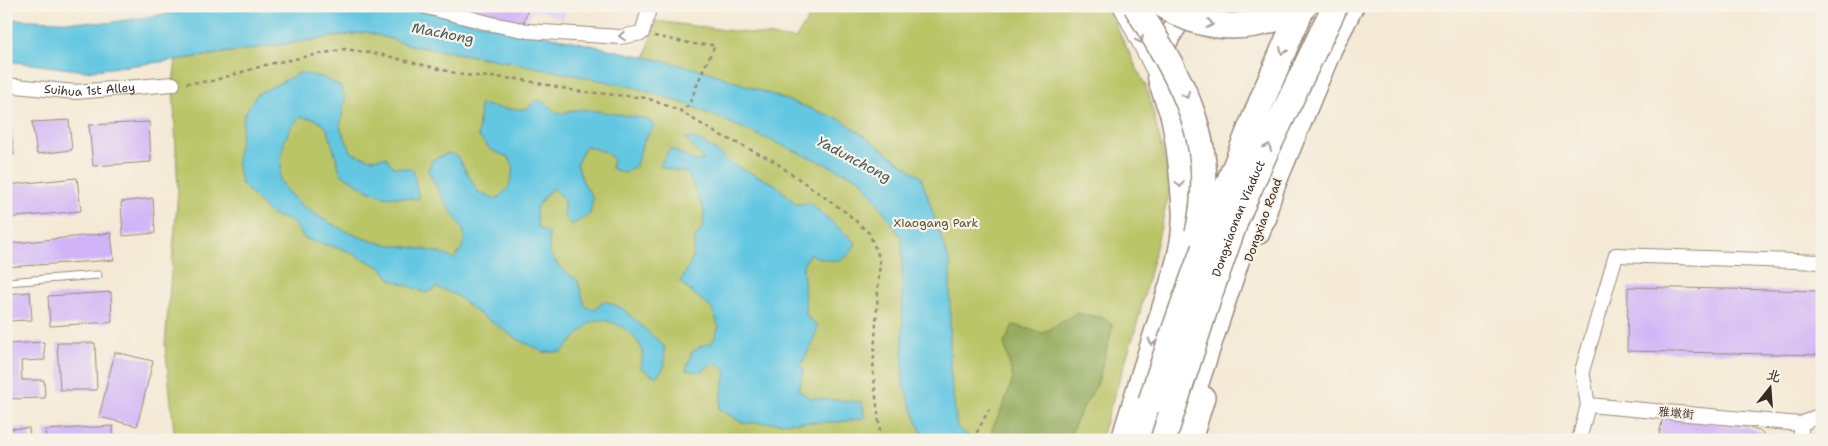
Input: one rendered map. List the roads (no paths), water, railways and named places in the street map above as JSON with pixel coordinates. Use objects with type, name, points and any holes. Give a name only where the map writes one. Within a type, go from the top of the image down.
[{"type":"highway","points":[[1136,6],[1168,59],[1187,96],[1198,131],[1204,170],[1203,206],[1199,231],[1160,370]]},
{"type":"highway","points":[[1165,6],[1193,20],[1223,26],[1253,25],[1267,22],[1303,6]]},
{"type":"highway","name":"Dongxiaonan Viaduct","points":[[1140,440],[1160,370],[1233,170],[1303,6]]},
{"type":"highway","name":"Dongxiaonan Viaduct","points":[[1163,440],[1236,219],[1264,155],[1335,6]]},
{"type":"highway","points":[[1177,440],[1245,234],[1264,217]]},
{"type":"main road","points":[[1123,6],[1158,74],[1172,118],[1195,168],[1212,182],[1234,190],[1253,192],[1274,186]]},
{"type":"main road","points":[[1158,74],[1160,60],[1167,41],[1175,27],[1187,12],[1195,6]]},
{"type":"main road","points":[[1297,6],[1319,26],[1324,47],[1325,66]]},
{"type":"main road","name":"Dongxiao Road","points":[[1191,440],[1230,312],[1274,186],[1325,66],[1354,6]]},
{"type":"main road","points":[[1122,440],[1179,251],[1183,229],[1183,211],[1172,118]]},
{"type":"street","points":[[423,6],[492,24],[528,31],[620,37],[642,33],[650,6]]},
{"type":"street","name":"Suihua 1st Alley","points":[[6,85],[75,92],[173,84]]},
{"type":"street","points":[[1579,440],[1588,405],[1582,371],[1616,255],[1822,262]]},
{"type":"street","name":"雅墩街","points":[[1588,405],[1801,424]]},
{"type":"street","points":[[1801,440],[1801,424],[1822,414]]},
{"type":"lane","points":[[6,282],[98,275]]},
{"type":"water","points":[[220,6],[412,6],[468,21],[568,40],[703,70],[842,120],[921,177],[950,264],[950,369],[957,428],[974,440],[924,440],[903,385],[902,238],[862,180],[689,105],[637,88],[510,62],[414,46],[367,32],[86,71],[6,61],[6,19],[107,23]]},
{"type":"water","points":[[300,73],[322,77],[340,86],[345,98],[340,127],[352,153],[371,159],[386,157],[393,167],[413,169],[419,199],[382,196],[341,174],[327,128],[315,119],[300,117],[285,139],[282,151],[280,178],[287,191],[297,201],[324,220],[354,235],[379,243],[436,252],[454,259],[463,244],[463,231],[428,171],[432,160],[448,153],[457,156],[479,193],[497,199],[509,187],[514,167],[508,157],[491,150],[478,136],[480,104],[503,109],[527,109],[536,100],[545,103],[558,114],[582,109],[643,118],[655,125],[643,142],[636,166],[624,173],[611,168],[613,159],[605,152],[585,146],[577,164],[583,182],[593,198],[590,214],[572,225],[564,217],[564,200],[554,188],[547,193],[536,208],[538,227],[549,234],[549,253],[559,266],[578,281],[585,306],[594,310],[605,301],[622,308],[664,346],[665,366],[656,377],[641,368],[642,352],[640,345],[629,332],[614,323],[599,320],[592,322],[562,352],[543,352],[517,339],[475,311],[457,296],[437,287],[427,293],[390,279],[382,268],[345,250],[305,239],[291,221],[271,215],[241,183],[237,161],[244,115],[257,94]]},
{"type":"water","points":[[685,138],[696,139],[715,150],[731,164],[775,184],[796,204],[810,203],[856,243],[848,256],[842,259],[830,260],[809,254],[803,266],[806,316],[818,326],[812,345],[801,365],[804,370],[798,390],[811,398],[862,402],[865,418],[839,422],[743,423],[719,409],[726,372],[719,364],[709,365],[703,372],[686,370],[692,352],[703,345],[712,343],[719,327],[712,309],[680,282],[693,258],[695,238],[703,227],[704,210],[688,174],[660,166],[670,148],[694,161],[704,160]]},
{"type":"water label","name":"Machong","points":[[443,33]]},
{"type":"water label","name":"Yadunchong","points":[[854,159]]},
{"type":"park label","name":"Xiaogang Park","points":[[936,223]]}]
